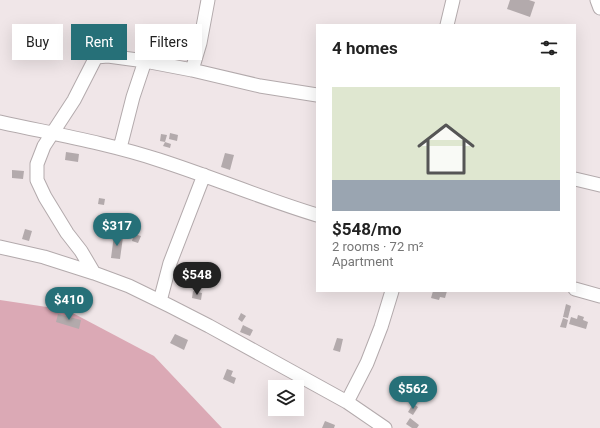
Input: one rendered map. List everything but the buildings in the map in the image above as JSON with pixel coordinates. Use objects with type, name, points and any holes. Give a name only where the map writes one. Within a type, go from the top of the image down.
[{"type":"street","points":[[192,70],[200,43],[208,0]]},
{"type":"street","points":[[446,24],[453,0]]},
{"type":"street","points":[[597,0],[600,8]]},
{"type":"street","points":[[94,273],[45,197],[36,180],[37,164],[44,146],[74,100],[96,57],[108,56],[145,61],[260,86],[316,95]]},
{"type":"street","points":[[120,148],[133,97],[145,61]]},
{"type":"street","points":[[0,122],[120,148],[204,175],[280,204],[316,215]]},
{"type":"street","points":[[160,301],[170,263],[204,175]]},
{"type":"street","points":[[576,178],[600,185]]},
{"type":"street","points":[[0,247],[94,273],[129,286],[160,301],[347,402],[385,428]]},
{"type":"street","points":[[576,289],[600,296]]},
{"type":"street","points":[[347,402],[367,363],[381,327],[392,292]]},
{"type":"shaded area","points":[[0,300],[67,310],[154,356],[222,428],[0,428]]}]
